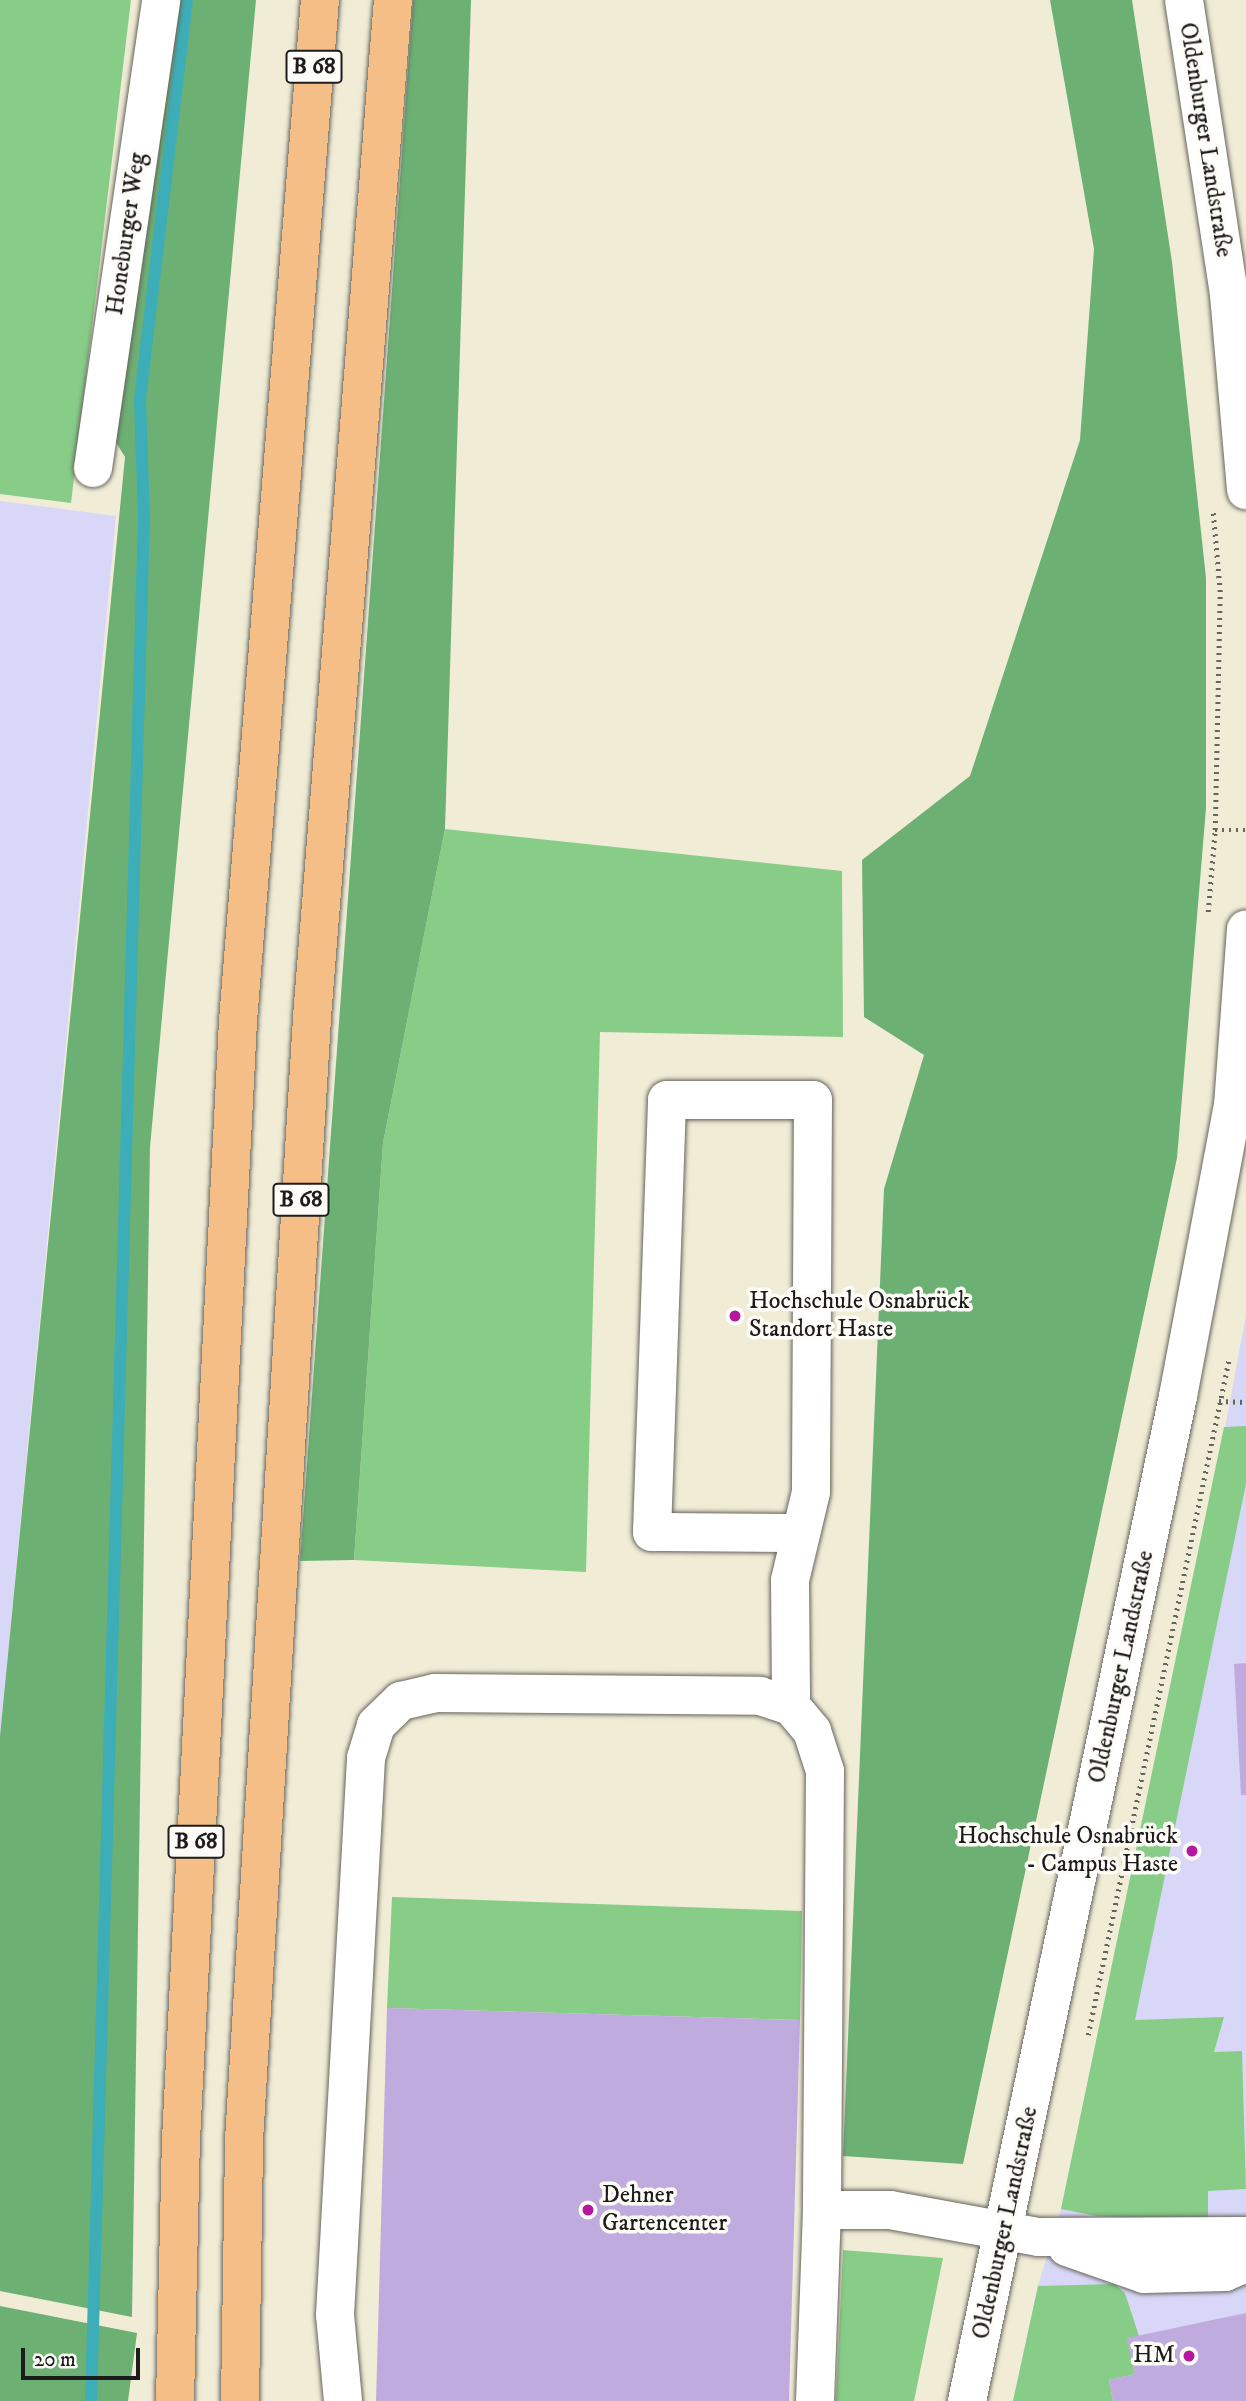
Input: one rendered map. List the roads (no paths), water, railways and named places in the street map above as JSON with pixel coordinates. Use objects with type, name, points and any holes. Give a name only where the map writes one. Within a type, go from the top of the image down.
[{"type":"highway","name":"B 68","points":[[175,2401],[181,2139],[238,1021],[320,0]]},
{"type":"highway","name":"B 68","points":[[240,2401],[244,2140],[312,1017],[393,0]]},
{"type":"street","name":"Honeburger Weg","points":[[93,468],[160,0]]},
{"type":"street","name":"Oldenburger Landstraße","points":[[1184,0],[1229,295],[1229,494]]},
{"type":"street","name":"Oldenburger Landstraße","points":[[967,2401],[1022,2234],[1233,1106],[1246,929]]},
{"type":"street","points":[[790,1706],[790,1580],[811,1492],[813,1100],[667,1100],[652,1532],[801,1533]]},
{"type":"street","points":[[343,2401],[335,2315],[366,1758],[376,1725],[401,1701],[435,1693],[760,1696],[790,1706],[812,1731],[825,1771],[822,2210],[815,2401]]},
{"type":"street","points":[[822,2210],[890,2210],[1022,2234],[1144,2274],[1225,2272],[1246,2263]]},
{"type":"street","points":[[1022,2234],[1246,2236]]},
{"type":"waterway","points":[[91,2401],[144,520],[140,399],[187,0]]},
{"type":"place","name":"Hochschule Osnabrück Standort Haste","points":[[735,1316]]},
{"type":"place","name":"Hochschule Osnabrück - Campus Haste","points":[[1192,1851]]},
{"type":"place","name":"Dehner Gartencenter","points":[[588,2210]]},
{"type":"place","name":"HM","points":[[1189,2356]]}]
